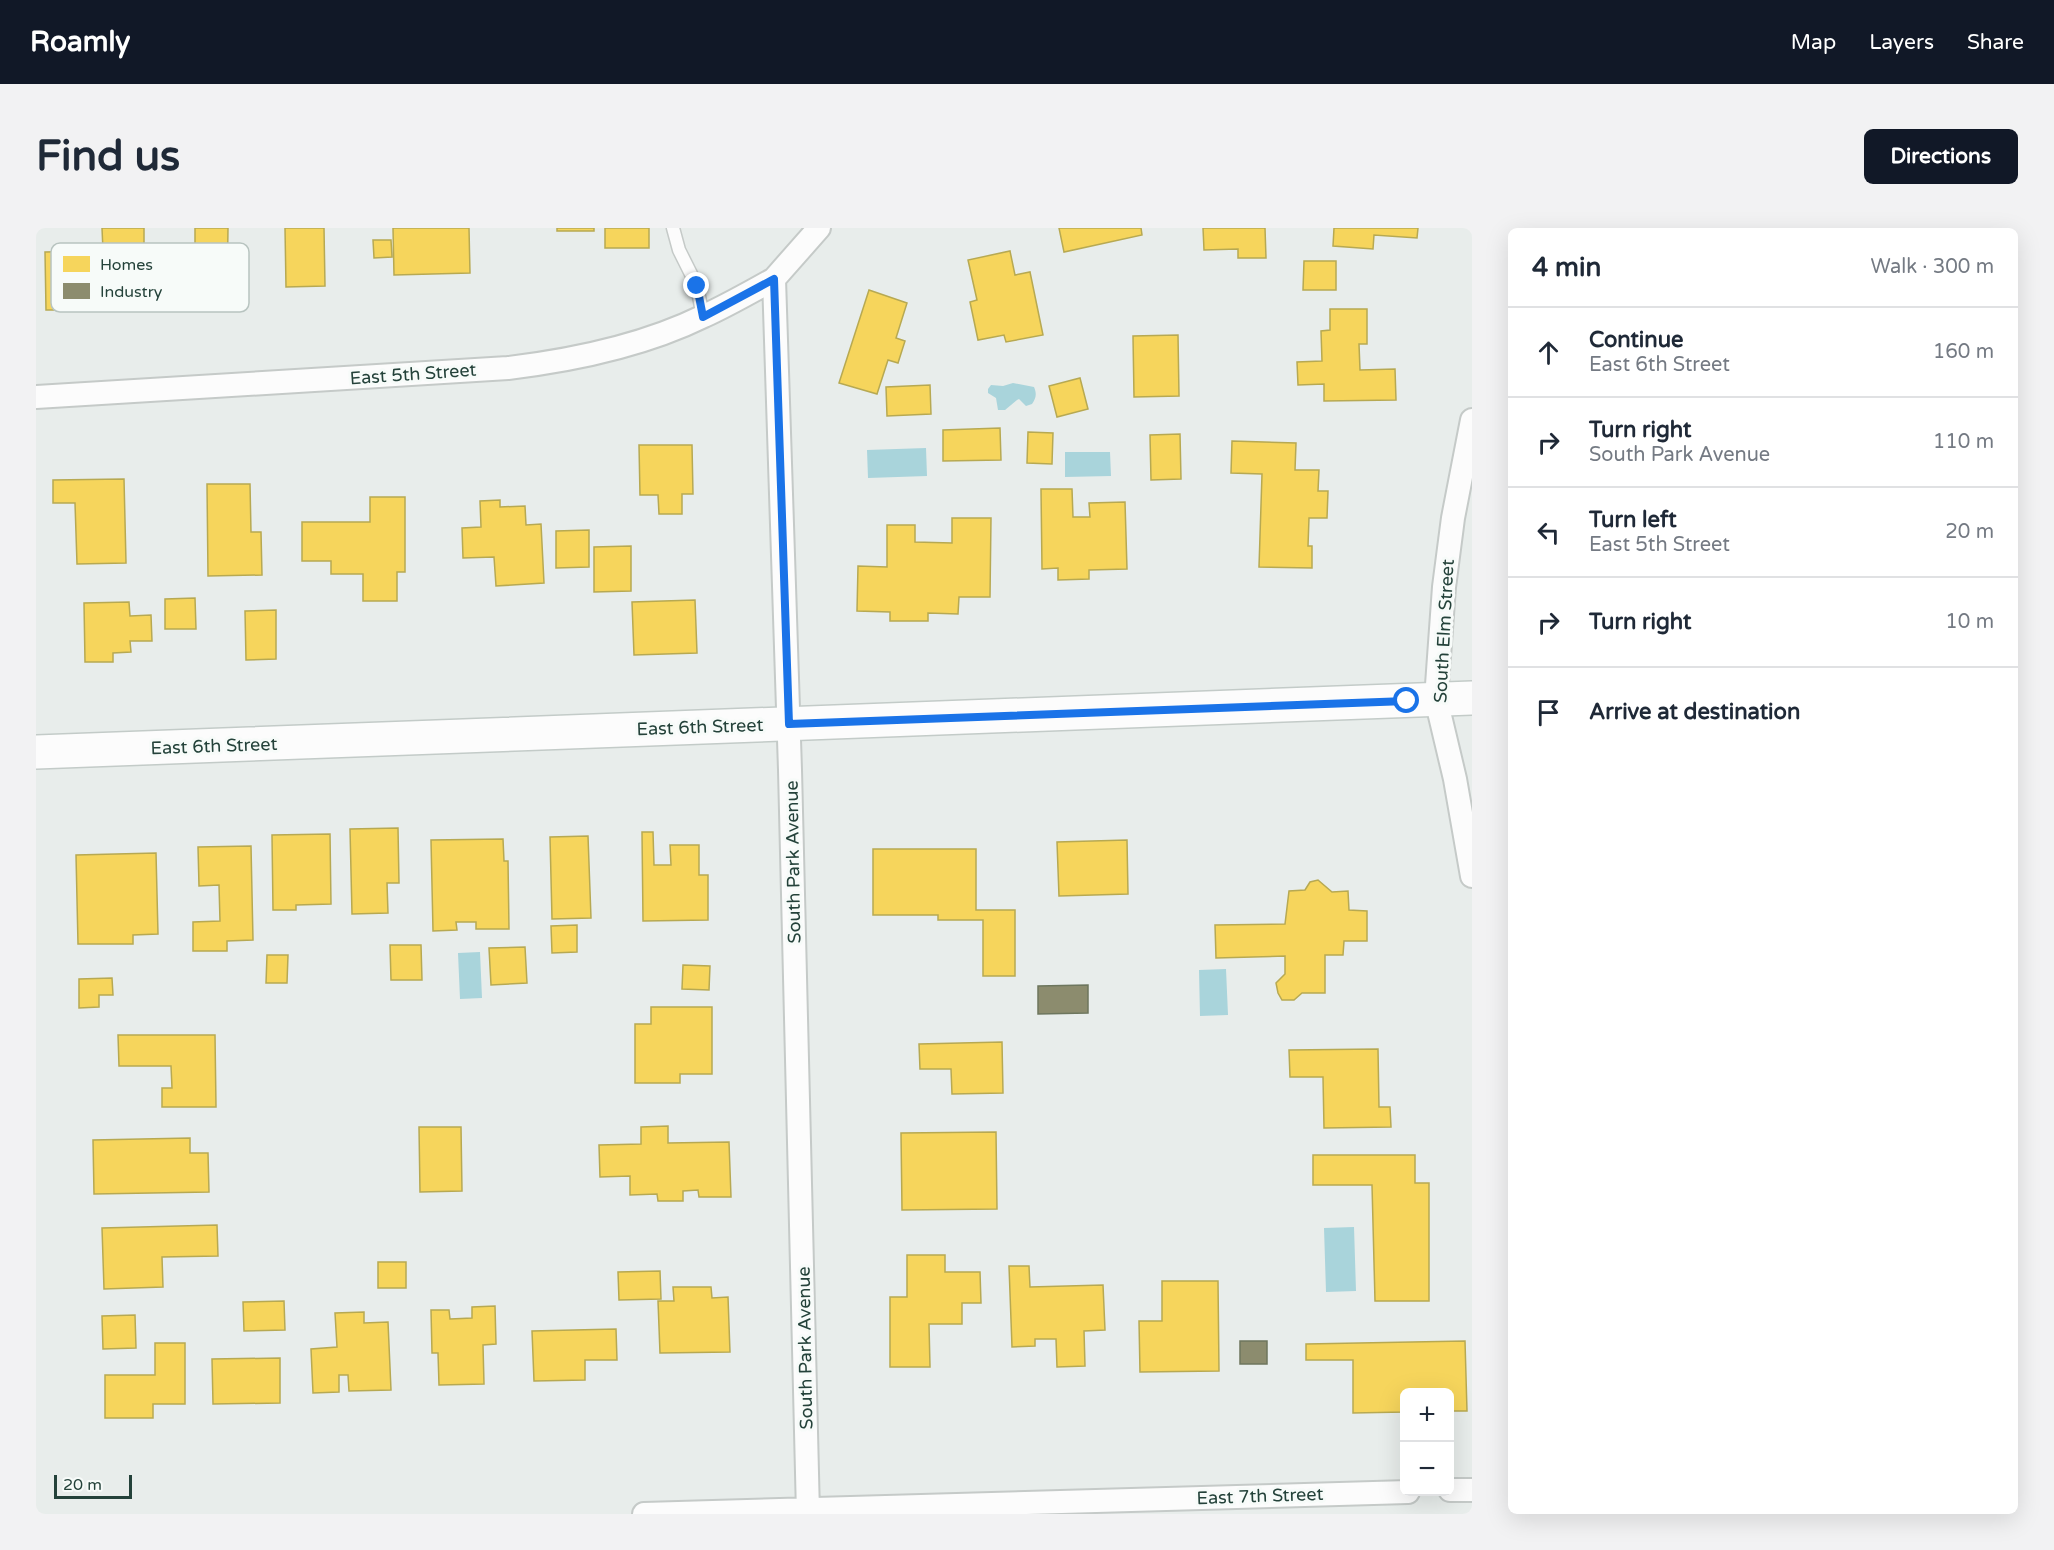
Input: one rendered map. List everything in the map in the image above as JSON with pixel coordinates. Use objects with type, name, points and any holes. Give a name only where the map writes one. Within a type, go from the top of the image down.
[{"type":"street","points":[[774,279],[819,228]]},
{"type":"street","name":"East 5th Street","points":[[36,397],[544,364],[606,352],[653,337],[703,317],[774,279]]},
{"type":"street","name":"South Park Avenue","points":[[774,279],[789,724],[809,1511]]},
{"type":"street","name":"South Elm Street","points":[[1472,420],[1449,553],[1437,699],[1455,779],[1472,876]]},
{"type":"street","name":"East 6th Street","points":[[36,752],[1472,698]]},
{"type":"street","points":[[1454,1490],[1472,1490]]},
{"type":"street","name":"East 7th Street","points":[[644,1514],[809,1511],[1400,1491]]},
{"type":"lane","points":[[673,228],[679,250],[697,286],[703,317]]},
{"type":"water","points":[[1013,383],[1034,387],[1036,394],[1032,404],[1026,406],[1019,399],[1005,410],[998,410],[996,398],[988,393],[988,389],[991,385],[1003,386]]},
{"type":"water","points":[[926,448],[927,476],[868,478],[867,450]]},
{"type":"water","points":[[1065,452],[1110,452],[1111,476],[1065,477]]},
{"type":"water","points":[[480,952],[482,998],[460,999],[458,953]]},
{"type":"water","points":[[1226,969],[1228,1015],[1200,1016],[1199,970]]},
{"type":"water","points":[[1354,1227],[1356,1291],[1326,1292],[1324,1228]]},
{"type":"building: Homes","points":[[102,228],[144,228],[144,243],[103,243]]},
{"type":"building: Homes","points":[[195,228],[228,228],[228,243],[195,243]]},
{"type":"building: Homes","points":[[285,228],[324,228],[325,286],[286,287]]},
{"type":"building: Homes","points":[[393,228],[469,228],[470,273],[394,275]]},
{"type":"building: Homes","points":[[557,228],[594,228],[594,231],[557,231]]},
{"type":"building: Homes","points":[[605,228],[649,228],[649,248],[605,248]]},
{"type":"building: Homes","points":[[1059,228],[1141,228],[1142,235],[1064,252]]},
{"type":"building: Homes","points":[[1203,228],[1265,228],[1266,258],[1238,258],[1238,249],[1204,250]]},
{"type":"building: Homes","points":[[1334,228],[1418,228],[1417,238],[1374,235],[1373,249],[1333,246]]},
{"type":"building: Homes","points":[[373,240],[391,240],[392,257],[374,258]]},
{"type":"building: Homes","points":[[1010,251],[1015,275],[1030,272],[1043,335],[1006,342],[1004,335],[978,340],[970,302],[977,300],[968,260]]},
{"type":"building: Homes","points":[[45,252],[51,252],[51,310],[46,310]]},
{"type":"building: Homes","points":[[1304,261],[1336,261],[1336,290],[1303,290]]},
{"type":"building: Homes","points":[[869,290],[907,303],[896,338],[905,341],[898,363],[888,360],[877,394],[839,383]]},
{"type":"building: Homes","points":[[1330,309],[1367,309],[1367,344],[1359,344],[1360,370],[1395,369],[1396,400],[1324,401],[1324,384],[1298,385],[1297,362],[1322,361],[1321,331],[1330,330]]},
{"type":"building: Homes","points":[[1178,335],[1179,396],[1134,397],[1133,336]]},
{"type":"building: Homes","points":[[1080,378],[1088,409],[1057,417],[1049,386]]},
{"type":"building: Homes","points":[[930,385],[931,414],[887,416],[886,387]]},
{"type":"building: Homes","points":[[1000,428],[1001,460],[943,461],[943,430]]},
{"type":"building: Homes","points":[[1028,432],[1053,433],[1052,464],[1027,463]]},
{"type":"building: Homes","points":[[1180,434],[1181,479],[1151,480],[1150,435]]},
{"type":"building: Homes","points":[[1232,441],[1296,443],[1295,470],[1319,470],[1318,491],[1328,491],[1327,518],[1309,518],[1308,546],[1312,546],[1312,568],[1259,567],[1262,474],[1231,473]]},
{"type":"building: Homes","points":[[639,445],[692,445],[693,494],[682,494],[682,514],[659,514],[658,495],[640,495]]},
{"type":"building: Homes","points":[[124,479],[126,563],[77,564],[75,503],[53,503],[53,480]]},
{"type":"building: Homes","points":[[207,484],[250,484],[251,532],[261,532],[262,575],[208,576]]},
{"type":"building: Homes","points":[[1041,489],[1072,489],[1073,517],[1090,517],[1089,503],[1125,502],[1127,569],[1089,570],[1089,579],[1058,580],[1058,568],[1042,569]]},
{"type":"building: Homes","points":[[370,497],[405,497],[405,572],[397,572],[397,601],[363,601],[363,574],[331,574],[331,561],[302,561],[302,522],[370,522]]},
{"type":"building: Homes","points":[[500,500],[500,507],[525,506],[526,525],[541,524],[544,583],[496,586],[494,557],[463,558],[462,528],[481,527],[480,501]]},
{"type":"building: Homes","points":[[952,518],[991,518],[990,597],[959,597],[958,614],[928,613],[928,621],[890,621],[890,612],[857,611],[858,566],[887,567],[887,525],[915,525],[915,542],[952,543]]},
{"type":"building: Homes","points":[[589,530],[589,567],[556,568],[556,531]]},
{"type":"building: Homes","points":[[631,546],[631,591],[594,592],[594,547]]},
{"type":"building: Homes","points":[[195,598],[196,629],[165,629],[165,599]]},
{"type":"building: Homes","points":[[695,600],[697,653],[634,655],[632,602]]},
{"type":"building: Homes","points":[[129,602],[130,616],[151,615],[152,641],[130,641],[131,652],[113,653],[113,662],[85,662],[84,603]]},
{"type":"building: Homes","points":[[276,610],[276,659],[246,660],[245,611]]},
{"type":"building: Homes","points":[[398,828],[399,883],[387,883],[388,913],[352,914],[350,829]]},
{"type":"building: Homes","points":[[642,832],[653,832],[654,865],[671,865],[670,845],[699,845],[699,875],[708,875],[708,920],[643,921]]},
{"type":"building: Homes","points":[[330,834],[331,904],[296,905],[296,910],[273,910],[272,835]]},
{"type":"building: Homes","points":[[588,836],[591,918],[552,919],[550,837]]},
{"type":"building: Homes","points":[[503,839],[504,861],[508,861],[509,929],[476,929],[476,922],[456,922],[457,930],[433,931],[431,840]]},
{"type":"building: Homes","points":[[1127,840],[1128,894],[1059,896],[1057,842]]},
{"type":"building: Homes","points":[[251,846],[253,940],[227,941],[227,951],[193,951],[193,922],[220,921],[219,885],[199,886],[198,847]]},
{"type":"building: Homes","points":[[873,849],[976,849],[976,910],[1015,910],[1015,976],[983,976],[983,920],[938,920],[938,915],[873,915]]},
{"type":"building: Homes","points":[[156,853],[158,934],[133,935],[133,944],[78,944],[76,855]]},
{"type":"building: Homes","points":[[1318,880],[1332,892],[1348,891],[1349,910],[1367,911],[1367,941],[1344,941],[1343,955],[1325,955],[1325,993],[1302,993],[1294,1000],[1282,1000],[1276,983],[1285,974],[1285,956],[1216,958],[1215,925],[1285,924],[1289,891],[1305,890],[1310,882]]},
{"type":"building: Homes","points":[[577,925],[577,952],[552,953],[551,926]]},
{"type":"building: Homes","points":[[390,945],[421,945],[422,980],[391,980]]},
{"type":"building: Homes","points":[[525,947],[527,983],[491,985],[489,948]]},
{"type":"building: Homes","points":[[267,955],[288,955],[287,983],[266,983]]},
{"type":"building: Homes","points":[[683,965],[710,966],[709,990],[682,989]]},
{"type":"building: Homes","points":[[112,978],[113,995],[99,995],[99,1007],[79,1008],[79,979]]},
{"type":"building: Homes","points":[[651,1007],[712,1007],[712,1074],[680,1074],[680,1083],[635,1083],[635,1024],[651,1024]]},
{"type":"building: Homes","points":[[118,1035],[215,1035],[216,1107],[162,1107],[162,1088],[172,1088],[171,1066],[119,1066]]},
{"type":"building: Homes","points":[[1002,1042],[1003,1093],[952,1094],[951,1069],[920,1069],[919,1044]]},
{"type":"building: Homes","points":[[1378,1049],[1379,1107],[1390,1107],[1391,1127],[1324,1128],[1323,1077],[1290,1077],[1289,1050]]},
{"type":"building: Homes","points":[[668,1126],[668,1143],[729,1142],[731,1197],[699,1197],[698,1190],[683,1191],[683,1201],[658,1201],[657,1194],[630,1195],[630,1176],[600,1177],[599,1145],[641,1144],[641,1127]]},
{"type":"building: Homes","points":[[419,1127],[461,1127],[462,1191],[420,1192]]},
{"type":"building: Homes","points":[[996,1132],[997,1209],[902,1210],[901,1133]]},
{"type":"building: Homes","points":[[190,1138],[190,1153],[208,1153],[209,1192],[94,1194],[93,1140]]},
{"type":"building: Homes","points":[[1313,1155],[1415,1155],[1415,1183],[1429,1183],[1429,1301],[1375,1301],[1372,1185],[1313,1185]]},
{"type":"building: Homes","points":[[217,1225],[218,1256],[162,1257],[163,1287],[104,1289],[102,1228]]},
{"type":"building: Homes","points":[[907,1255],[945,1255],[945,1272],[980,1272],[981,1303],[962,1303],[962,1324],[929,1324],[930,1367],[890,1367],[890,1297],[907,1297]]},
{"type":"building: Homes","points":[[378,1262],[406,1262],[406,1288],[378,1288]]},
{"type":"building: Homes","points":[[1009,1266],[1029,1266],[1030,1287],[1103,1285],[1105,1330],[1084,1331],[1085,1366],[1057,1367],[1056,1339],[1035,1339],[1035,1346],[1012,1347]]},
{"type":"building: Homes","points":[[660,1271],[661,1299],[619,1300],[618,1272]]},
{"type":"building: Homes","points":[[1162,1281],[1218,1281],[1219,1371],[1140,1372],[1139,1321],[1162,1321]]},
{"type":"building: Homes","points":[[673,1287],[711,1287],[712,1298],[728,1297],[730,1352],[660,1353],[658,1301],[674,1301]]},
{"type":"building: Homes","points":[[284,1301],[285,1330],[244,1331],[243,1302]]},
{"type":"building: Homes","points":[[495,1306],[496,1344],[483,1345],[484,1384],[439,1385],[438,1353],[432,1353],[431,1310],[449,1310],[450,1319],[472,1318],[472,1307]]},
{"type":"building: Homes","points":[[364,1312],[364,1323],[388,1322],[391,1390],[349,1391],[348,1375],[339,1375],[339,1392],[313,1393],[311,1349],[337,1347],[335,1313]]},
{"type":"building: Homes","points":[[135,1315],[136,1348],[103,1349],[102,1316]]},
{"type":"building: Homes","points":[[616,1329],[617,1360],[585,1360],[585,1380],[534,1381],[532,1331]]},
{"type":"building: Homes","points":[[1465,1341],[1467,1411],[1454,1411],[1454,1388],[1400,1388],[1400,1412],[1353,1413],[1353,1360],[1306,1360],[1306,1344]]},
{"type":"building: Homes","points":[[155,1343],[185,1343],[185,1404],[153,1404],[153,1418],[105,1418],[105,1375],[155,1375]]},
{"type":"building: Homes","points":[[280,1358],[280,1403],[213,1404],[212,1359]]},
{"type":"building: Industry","points":[[1088,985],[1088,1013],[1038,1014],[1038,986]]},
{"type":"building: Industry","points":[[1240,1341],[1267,1341],[1267,1364],[1240,1364]]},
{"type":"route","points":[[697,286],[703,317],[774,279],[789,724],[1407,701]]}]
